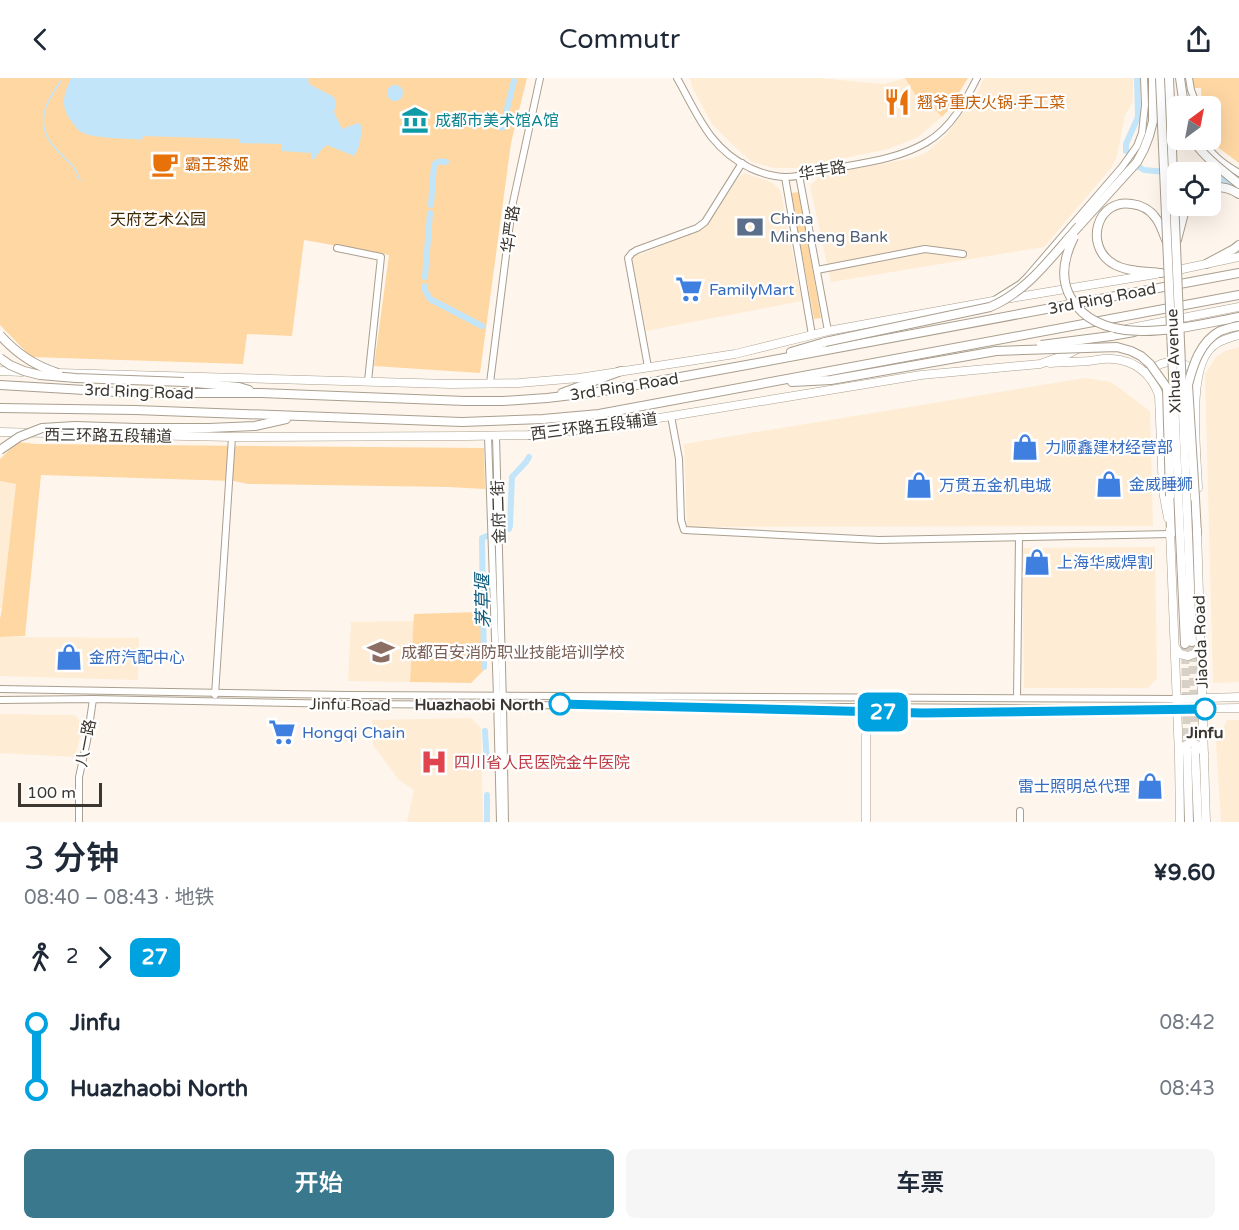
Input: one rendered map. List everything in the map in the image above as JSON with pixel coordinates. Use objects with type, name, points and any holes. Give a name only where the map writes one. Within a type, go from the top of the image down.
[{"type":"highway","points":[[752,364],[825,342],[990,307],[1021,290],[1137,162],[1153,121],[1153,78]]},
{"type":"highway","name":"Xihua Avenue","points":[[1160,78],[1172,246]]},
{"type":"highway","name":"Xihua Avenue","points":[[1169,78],[1172,246],[1192,643]]},
{"type":"highway","points":[[1180,78],[1183,96]]},
{"type":"highway","points":[[1200,150],[1239,184]]},
{"type":"highway","points":[[1221,188],[1239,194]]},
{"type":"highway","points":[[1161,273],[1125,268],[1113,264],[1104,256],[1096,237],[1101,217],[1108,209],[1126,203],[1146,208],[1155,216],[1172,246]]},
{"type":"highway","points":[[1172,246],[1183,216]]},
{"type":"highway","points":[[1079,226],[1068,248],[1063,276],[1066,291],[1076,308],[1088,318],[1107,326],[1145,331]]},
{"type":"highway","points":[[1206,264],[1239,245]]},
{"type":"highway","name":"3rd Ring Road","points":[[0,385],[135,393],[261,393],[465,401],[547,398],[598,392],[1239,273]]},
{"type":"highway","name":"3rd Ring Road","points":[[0,408],[135,410],[462,422],[599,414],[1239,295]]},
{"type":"highway","points":[[753,385],[831,380],[996,351],[1181,328],[1239,317]]},
{"type":"highway","points":[[1179,413],[1191,371],[1202,348],[1220,331],[1239,326]]},
{"type":"highway","points":[[0,335],[21,355],[36,364],[76,378]]},
{"type":"highway","points":[[996,351],[1117,347],[1131,351],[1150,364],[1167,388],[1179,413]]},
{"type":"highway","points":[[0,358],[24,371],[40,375],[184,382],[239,387],[261,393]]},
{"type":"highway","points":[[547,398],[621,371]]},
{"type":"highway","points":[[1188,385],[1195,498],[1188,534]]},
{"type":"highway","points":[[1167,388],[1171,534]]},
{"type":"highway","points":[[530,435],[599,414]]},
{"type":"highway","points":[[0,450],[19,437],[42,428],[255,426],[298,416]]},
{"type":"highway","points":[[1180,432],[1193,455]]},
{"type":"highway","points":[[1169,457],[1180,432]]},
{"type":"highway","points":[[1189,822],[1191,749],[1198,822]]},
{"type":"main road","points":[[0,371],[451,384],[519,383],[579,378],[735,354],[828,331],[1173,271],[1239,256]]},
{"type":"main road","name":"西三环路五段辅道","points":[[0,432],[232,437],[492,436],[598,429],[921,375],[1040,364],[1068,354],[1105,335],[1137,326],[1239,307]]},
{"type":"main road","points":[[1040,364],[1111,359],[1126,362],[1146,373],[1159,364],[1177,361],[1187,364],[1198,373],[1208,350],[1218,342],[1239,335]]},
{"type":"main road","name":"Jiaoda Road","points":[[1146,373],[1154,382],[1159,395],[1163,491],[1171,534],[1180,822]]},
{"type":"main road","name":"Jiaoda Road","points":[[1198,373],[1195,396],[1198,490],[1188,534],[1192,643],[1202,698],[1206,822]]},
{"type":"main road","points":[[1174,646],[1180,654],[1188,656],[1196,652],[1192,643]]},
{"type":"main road","name":"Jinfu Road","points":[[1176,699],[1239,696]]},
{"type":"main road","points":[[866,822],[868,698]]},
{"type":"main road","name":"Jinfu Road","points":[[1177,709],[1239,708]]},
{"type":"main road","points":[[1179,756],[1183,747],[1191,742],[1199,746],[1204,753]]},
{"type":"street","name":"华严路","points":[[489,383],[512,207],[540,78]]},
{"type":"street","name":"华丰路","points":[[677,78],[699,120],[713,140],[751,169],[785,177],[880,159],[908,151],[928,142],[946,126],[960,108],[977,78]]},
{"type":"street","points":[[993,301],[1020,284],[1028,276],[1122,167],[1137,146],[1142,133],[1145,105],[1144,78]]},
{"type":"street","points":[[1189,78],[1193,96]]},
{"type":"street","points":[[1209,150],[1239,173]]},
{"type":"street","points":[[648,367],[628,258],[637,250],[697,228],[705,222],[742,163]]},
{"type":"street","points":[[799,175],[828,331]]},
{"type":"street","points":[[785,177],[812,335]]},
{"type":"street","points":[[337,248],[381,257],[368,381]]},
{"type":"street","points":[[816,270],[925,249],[963,254]]},
{"type":"street","points":[[671,416],[679,459],[681,520],[684,530],[879,540],[1171,534]]},
{"type":"street","name":"金府二街","points":[[492,436],[500,705]]},
{"type":"street","points":[[214,702],[232,437]]},
{"type":"street","points":[[1017,698],[1019,537]]},
{"type":"street","name":"Jinfu Road","points":[[0,689],[500,696],[1176,699]]},
{"type":"street","name":"八一路","points":[[79,822],[78,777],[87,741],[93,699]]},
{"type":"street","name":"Jinfu Road","points":[[0,700],[1177,709]]},
{"type":"street","points":[[500,705],[500,822]]},
{"type":"street","points":[[500,705],[505,822]]},
{"type":"street","points":[[1020,812],[1020,822]]},
{"type":"shaded area","points":[[690,78],[818,78],[884,84],[905,78],[919,101],[929,103],[942,117],[917,138],[888,149],[797,168],[774,168],[752,162],[712,124],[692,87]]},
{"type":"shaded area","points":[[984,78],[1133,78],[1133,102],[1125,115],[1117,156],[1111,168],[1044,247],[831,282],[810,186],[821,175],[913,158],[927,152],[945,136],[977,93]]},
{"type":"shaded area","points":[[744,173],[773,183],[781,193],[802,301],[646,331],[632,258],[705,227]]},
{"type":"shaded area","points":[[1239,347],[1239,682],[1213,683],[1205,374],[1216,357],[1225,351]]},
{"type":"shaded area","name":"万贯五金机电城","points":[[1085,378],[1111,382],[1150,411],[1153,526],[687,527],[684,444]]},
{"type":"shaded area","points":[[0,481],[16,484],[2,608],[0,608]]},
{"type":"shaded area","points":[[1155,547],[1157,678],[1148,688],[1024,688],[1022,548]]},
{"type":"shaded area","name":"成都百安消防职业技能培训学校","points":[[414,621],[410,682],[348,681],[351,622]]},
{"type":"shaded area","name":"金府汽配中心","points":[[0,637],[139,638],[138,680],[0,676]]},
{"type":"shaded area","points":[[0,714],[75,715],[83,725],[75,757],[0,753]]},
{"type":"shaded area","name":"四川省人民医院金牛医院","points":[[471,718],[481,728],[483,822],[407,822],[414,790],[399,780],[373,745],[372,720]]},
{"type":"shaded area","points":[[1227,720],[1239,720],[1239,822],[1221,822],[1216,742]]},
{"type":"green space","name":"天府艺术公园","points":[[0,78],[527,78],[511,143],[480,373],[374,366],[389,255],[304,240],[292,336],[247,334],[243,364],[31,357],[0,325]]},
{"type":"green space","points":[[905,78],[968,78],[942,117],[929,103],[919,101]]},
{"type":"green space","points":[[1193,78],[1239,78],[1239,163],[1221,150],[1221,96],[1201,96],[1201,88],[1193,88]]},
{"type":"green space","points":[[799,192],[821,318],[814,319],[791,193]]},
{"type":"green space","points":[[18,442],[484,448],[485,489],[248,484],[234,481],[41,475],[25,636],[0,637],[0,619],[16,484],[0,481],[0,459]]},
{"type":"green space","points":[[480,612],[487,667],[471,683],[410,682],[414,614]]},
{"type":"water","points":[[71,78],[308,78],[309,84],[334,97],[336,104],[334,112],[342,129],[358,123],[361,125],[360,141],[354,156],[327,145],[313,161],[311,153],[282,151],[281,144],[239,143],[239,139],[143,136],[142,140],[94,136],[78,130],[65,110],[64,100]]},
{"type":"water","points":[[392,85],[398,85],[403,93],[401,99],[392,101],[387,96],[387,90]]},
{"type":"waterway","points":[[1126,151],[1126,144],[1138,117],[1137,78]]},
{"type":"waterway","points":[[61,81],[50,97],[43,122],[49,139],[73,166],[80,181]]},
{"type":"waterway","name":"茅草堰","points":[[502,128],[514,81]]},
{"type":"waterway","name":"茅草堰","points":[[431,205],[434,165],[446,162]]},
{"type":"waterway","points":[[1137,166],[1144,170],[1167,172]]},
{"type":"waterway","points":[[1221,178],[1239,187]]},
{"type":"waterway","name":"茅草堰","points":[[425,277],[430,213]]},
{"type":"waterway","name":"茅草堰","points":[[425,286],[430,299],[482,326]]},
{"type":"waterway","name":"茅草堰","points":[[509,529],[512,477],[529,457]]},
{"type":"waterway","name":"茅草堰","points":[[484,667],[482,538],[487,536]]},
{"type":"waterway","name":"茅草堰","points":[[485,731],[487,765]]},
{"type":"waterway","name":"茅草堰","points":[[487,795],[487,822]]},
{"type":"tunnel","points":[[1192,642],[1195,748]]},
{"type":"tunnel","points":[[1185,644],[1187,749]]},
{"type":"metro line","name":"27","points":[[560,704],[922,713],[1205,709]]},
{"type":"place","name":"翘爷重庆火锅·手工菜","points":[[897,102]]},
{"type":"place","name":"成都市美术馆A馆","points":[[415,120]]},
{"type":"place","name":"霸王茶姬","points":[[165,164]]},
{"type":"place","name":"China Minsheng Bank","points":[[750,227]]},
{"type":"place","name":"FamilyMart","points":[[689,289]]},
{"type":"place","name":"力顺鑫建材经营部","points":[[1025,447]]},
{"type":"place","name":"金威睡狮","points":[[1109,484]]},
{"type":"place","name":"万贯五金机电城","points":[[919,485]]},
{"type":"place","name":"上海华威焊割","points":[[1037,562]]},
{"type":"place","name":"成都百安消防职业技能培训学校","points":[[381,652]]},
{"type":"place","name":"金府汽配中心","points":[[69,657]]},
{"type":"place","name":"Huazhaobi North","points":[[560,704]]},
{"type":"place","name":"Jinfu","points":[[1205,709]]},
{"type":"place","name":"Hongqi Chain","points":[[282,732]]},
{"type":"place","name":"四川省人民医院金牛医院","points":[[434,762]]},
{"type":"place","name":"雷士照明总代理","points":[[1150,786]]}]
